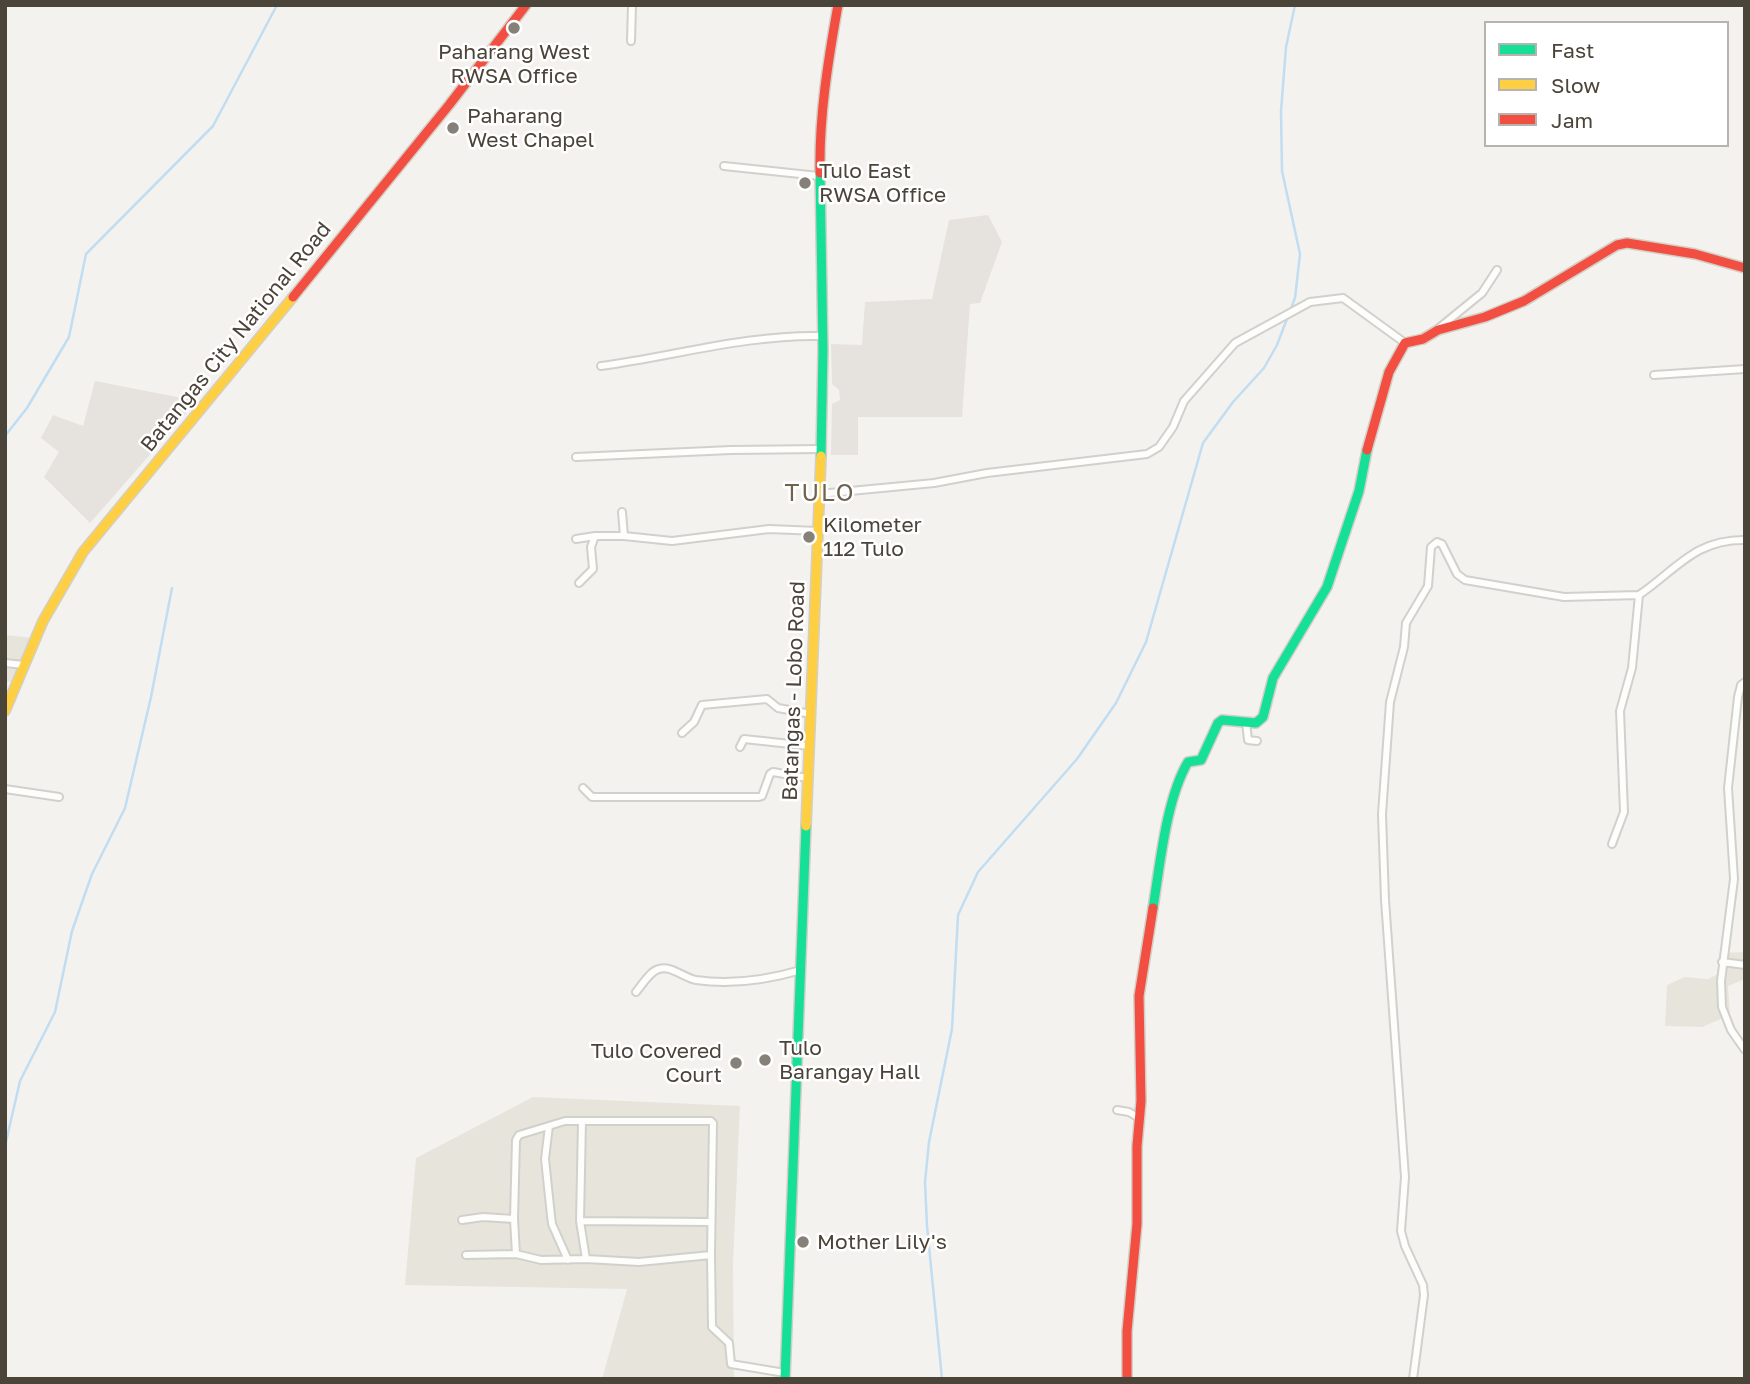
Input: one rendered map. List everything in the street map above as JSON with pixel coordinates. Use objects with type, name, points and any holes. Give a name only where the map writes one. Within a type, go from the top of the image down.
[{"type":"street","name":"Batangas City National Road","points":[[5,711],[49,608],[97,533],[178,439],[447,107],[526,5]]},
{"type":"street","points":[[631,41],[632,5]]},
{"type":"street","name":"Batangas - Lobo Road","points":[[785,1376],[821,449],[823,336],[819,135],[838,5]]},
{"type":"street","points":[[724,166],[819,176]]},
{"type":"street","points":[[1438,330],[1524,301],[1617,245],[1627,243],[1695,254],[1745,268]]},
{"type":"street","points":[[1127,1379],[1128,1320],[1137,1224],[1139,996],[1163,845],[1180,775],[1188,762],[1201,760],[1218,723],[1222,720],[1256,723],[1263,718],[1273,678],[1327,587],[1359,491],[1364,459],[1388,372],[1405,343],[1423,339],[1438,330],[1482,293],[1497,270]]},
{"type":"street","points":[[819,494],[934,483],[987,473],[1147,454],[1159,447],[1184,401],[1235,343],[1310,302],[1343,298],[1405,343]]},
{"type":"street","points":[[601,366],[752,340],[791,335],[823,336]]},
{"type":"street","points":[[1654,375],[1745,369]]},
{"type":"street","points":[[576,457],[720,450],[821,449]]},
{"type":"street","points":[[622,512],[624,536]]},
{"type":"street","points":[[576,539],[624,536],[672,541],[769,529],[818,531]]},
{"type":"street","points":[[579,583],[593,569],[591,547],[595,536]]},
{"type":"street","points":[[1413,1379],[1424,1295],[1423,1285],[1401,1231],[1405,1177],[1381,814],[1390,702],[1404,647],[1406,623],[1428,586],[1431,547],[1437,542],[1442,544],[1457,574],[1465,580],[1564,597],[1639,595],[1681,562],[1711,544],[1725,540],[1745,540]]},
{"type":"street","points":[[1612,844],[1624,812],[1620,711],[1632,668],[1639,595]]},
{"type":"street","points":[[5,663],[24,665]]},
{"type":"street","points":[[1745,682],[1741,685],[1738,698],[1728,788],[1734,879],[1722,962],[1723,1007],[1731,1030],[1745,1050]]},
{"type":"street","points":[[681,733],[694,722],[702,705],[767,699],[778,708],[811,714]]},
{"type":"street","points":[[1245,722],[1248,740],[1257,741]]},
{"type":"street","points":[[740,747],[744,739],[809,746]]},
{"type":"street","points":[[583,788],[592,797],[759,797],[762,796],[773,772],[807,778]]},
{"type":"street","points":[[5,789],[59,797]]},
{"type":"street","points":[[1722,962],[1745,965]]},
{"type":"street","points":[[636,992],[656,969],[663,968],[693,980],[715,982],[765,979],[800,970]]},
{"type":"street","points":[[1117,1110],[1129,1112],[1139,1118]]},
{"type":"street","points":[[516,1254],[514,1219],[516,1140],[519,1135],[565,1121],[713,1123],[710,1255],[712,1327],[729,1343],[731,1364],[785,1376]]},
{"type":"street","points":[[582,1121],[580,1221],[586,1259]]},
{"type":"street","points":[[549,1126],[545,1159],[551,1216],[568,1259]]},
{"type":"street","points":[[462,1220],[483,1217],[514,1219]]},
{"type":"street","points":[[580,1221],[711,1222]]},
{"type":"street","points":[[466,1255],[516,1254],[530,1259],[639,1262],[710,1255]]},
{"type":"shaded area","points":[[988,215],[1002,242],[980,303],[970,304],[962,417],[858,417],[858,455],[831,455],[832,404],[840,400],[839,390],[832,384],[831,344],[862,345],[865,302],[932,299],[949,220]]},
{"type":"shaded area","points":[[95,381],[197,401],[90,523],[44,477],[59,452],[41,438],[53,415],[83,426]]},
{"type":"shaded area","points":[[5,635],[33,638],[12,682],[5,681]]},
{"type":"shaded area","points":[[1745,952],[1745,979],[1728,986],[1730,1015],[1702,1027],[1665,1026],[1667,985],[1685,977],[1708,979],[1718,974],[1720,953]]},
{"type":"shaded area","points":[[533,1097],[740,1106],[733,1264],[734,1379],[602,1379],[627,1289],[405,1285],[416,1158]]},
{"type":"waterway","points":[[5,436],[27,408],[69,337],[86,254],[213,126],[277,5]]},
{"type":"waterway","points":[[942,1379],[925,1182],[929,1142],[952,1029],[958,915],[978,872],[1077,759],[1116,703],[1146,642],[1203,443],[1233,402],[1264,368],[1277,345],[1295,298],[1300,254],[1282,171],[1281,111],[1286,47],[1295,5]]},
{"type":"waterway","points":[[5,1146],[20,1081],[55,1012],[72,931],[92,874],[125,808],[151,697],[172,588]]},
{"type":"traffic: fast","points":[[820,173],[823,350],[821,456]]},
{"type":"traffic: fast","points":[[1153,908],[1169,813],[1180,777],[1188,762],[1201,760],[1218,723],[1222,720],[1256,723],[1263,717],[1273,678],[1327,587],[1359,491],[1367,450]]},
{"type":"traffic: fast","points":[[785,1379],[806,826]]},
{"type":"traffic: slow","points":[[5,711],[43,621],[83,552],[293,297]]},
{"type":"traffic: slow","points":[[806,826],[821,456]]},
{"type":"traffic: jam","points":[[293,297],[449,105],[526,5]]},
{"type":"traffic: jam","points":[[820,173],[823,110],[838,5]]},
{"type":"traffic: jam","points":[[1367,450],[1389,372],[1405,343],[1423,339],[1438,330],[1485,317],[1524,301],[1617,245],[1627,243],[1695,254],[1745,268]]},
{"type":"traffic: jam","points":[[1127,1379],[1127,1331],[1137,1224],[1137,1146],[1141,1101],[1139,996],[1153,908]]},
{"type":"place","name":"Paharang West RWSA Office","points":[[514,28]]},
{"type":"place","name":"Paharang West Chapel","points":[[453,128]]},
{"type":"place","name":"Tulo East RWSA Office","points":[[805,183]]},
{"type":"place","name":"Kilometer 112 Tulo","points":[[809,537]]},
{"type":"place","name":"Tulo Barangay Hall","points":[[765,1060]]},
{"type":"place","name":"Tulo Covered Court","points":[[736,1063]]},
{"type":"place","name":"Mother Lily's","points":[[803,1242]]},
{"type":"district","name":"TULO","points":[[820,493]]}]
